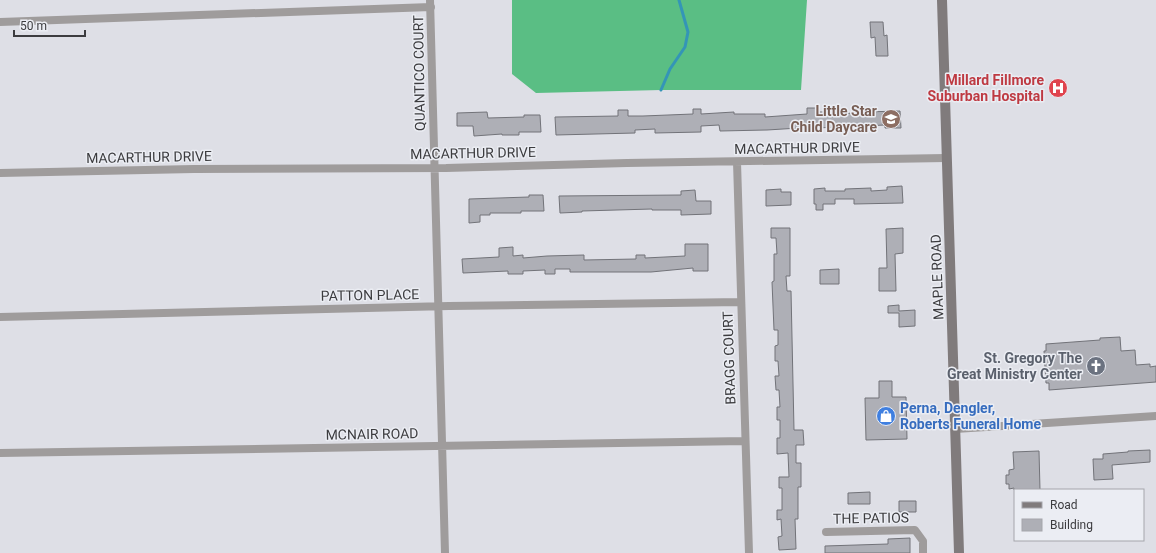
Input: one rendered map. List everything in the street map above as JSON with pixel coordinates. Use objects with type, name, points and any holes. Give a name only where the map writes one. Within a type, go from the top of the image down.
[{"type":"main road","name":"MAPLE ROAD","points":[[942,0],[959,553]]},
{"type":"street","points":[[0,22],[430,3]]},
{"type":"street","name":"QUANTICO COURT","points":[[430,3],[445,553]]},
{"type":"street","name":"MACARTHUR DRIVE","points":[[0,173],[202,169],[434,168],[627,163],[946,158]]},
{"type":"street","name":"BRAGG COURT","points":[[737,162],[740,302],[749,553]]},
{"type":"street","name":"PATTON PLACE","points":[[0,316],[740,302]]},
{"type":"street","points":[[955,429],[1156,416]]},
{"type":"street","name":"MCNAIR ROAD","points":[[0,453],[745,441]]},
{"type":"street","name":"THE PATIOS","points":[[826,532],[915,530],[923,541],[923,553]]},
{"type":"green space","points":[[512,0],[807,0],[801,90],[661,90],[536,93],[512,74]]},
{"type":"building","points":[[870,22],[883,22],[884,36],[887,35],[888,56],[876,56],[875,37],[871,38]]},
{"type":"building","points":[[856,107],[864,107],[864,112],[900,111],[901,128],[885,128],[885,125],[816,128],[816,125],[799,126],[799,128],[767,130],[720,131],[719,125],[701,126],[701,132],[655,133],[655,129],[635,130],[635,133],[556,135],[555,117],[618,116],[618,110],[628,110],[628,116],[693,114],[693,109],[701,109],[701,114],[734,112],[734,114],[765,114],[765,117],[807,114],[807,108],[818,108],[819,112],[829,112],[829,114],[856,113]]},
{"type":"building","points":[[487,112],[488,118],[540,115],[541,132],[519,132],[519,135],[502,134],[474,136],[473,126],[457,126],[457,113]]},
{"type":"building","points":[[902,186],[903,203],[854,204],[854,199],[835,199],[835,204],[823,204],[823,210],[816,210],[816,204],[814,204],[814,189],[825,188],[825,191],[845,191],[845,189],[871,188],[871,191],[887,190],[887,187]]},
{"type":"building","points":[[781,189],[781,192],[791,192],[791,205],[766,206],[766,190]]},
{"type":"building","points":[[695,190],[696,201],[711,201],[711,214],[681,215],[681,210],[652,209],[560,213],[559,196],[681,195],[681,191]]},
{"type":"building","points":[[529,195],[543,195],[544,211],[490,213],[490,215],[480,215],[480,222],[469,223],[469,199],[529,197]]},
{"type":"building","points":[[771,228],[790,228],[790,276],[786,276],[787,291],[791,291],[794,430],[803,430],[804,445],[796,445],[796,463],[801,463],[801,487],[798,487],[798,519],[795,519],[796,549],[779,550],[778,537],[782,536],[781,519],[777,520],[777,510],[782,510],[782,488],[779,488],[779,477],[789,477],[788,453],[777,454],[777,438],[780,438],[780,420],[777,420],[777,407],[780,407],[779,390],[776,390],[775,376],[779,376],[778,361],[775,361],[775,346],[778,345],[778,330],[774,330],[772,282],[774,281],[774,254],[777,254],[776,238],[771,238]]},
{"type":"building","points":[[903,228],[903,253],[895,254],[896,291],[879,291],[879,268],[887,268],[886,229]]},
{"type":"building","points":[[685,244],[708,244],[708,271],[693,271],[693,268],[651,272],[570,272],[570,269],[555,269],[555,274],[545,274],[545,270],[523,271],[523,274],[508,274],[508,271],[463,273],[462,259],[499,257],[499,248],[513,247],[513,256],[523,255],[523,258],[584,255],[584,260],[636,259],[636,255],[645,255],[645,258],[685,256]]},
{"type":"building","points":[[839,269],[839,284],[820,284],[820,270]]},
{"type":"building","points":[[899,305],[899,311],[915,310],[915,326],[899,327],[899,313],[888,313],[888,306]]},
{"type":"building","name":"St. Gregory The Great Ministry Center","points":[[1120,337],[1121,351],[1135,350],[1136,365],[1150,364],[1150,367],[1156,366],[1156,382],[1049,390],[1049,383],[1046,383],[1044,351],[1046,351],[1046,344]]},
{"type":"building","points":[[879,381],[892,381],[892,397],[906,397],[907,439],[866,440],[865,398],[879,398]]},
{"type":"building","points":[[1150,450],[1150,462],[1112,465],[1113,479],[1094,480],[1093,459],[1103,459],[1103,454]]},
{"type":"building","points":[[1039,451],[1040,489],[1009,489],[1009,484],[1006,484],[1006,475],[1009,475],[1009,470],[1014,469],[1013,452]]},
{"type":"building","points":[[870,492],[870,504],[848,504],[848,493]]},
{"type":"building","points":[[899,501],[916,501],[916,512],[899,512]]},
{"type":"building","points":[[910,538],[910,553],[825,553],[825,546],[888,544],[888,539]]},
{"type":"waterway","points":[[661,90],[670,69],[685,47],[688,32],[679,0]]},
{"type":"place","name":"Millard Fillmore Suburban Hospital","points":[[1058,88]]},
{"type":"place","name":"Little Star Child Daycare","points":[[891,119]]},
{"type":"place","name":"St. Gregory The Great Ministry Center","points":[[1096,366]]},
{"type":"place","name":"Perna, Dengler, Roberts Funeral Home","points":[[886,416]]}]
